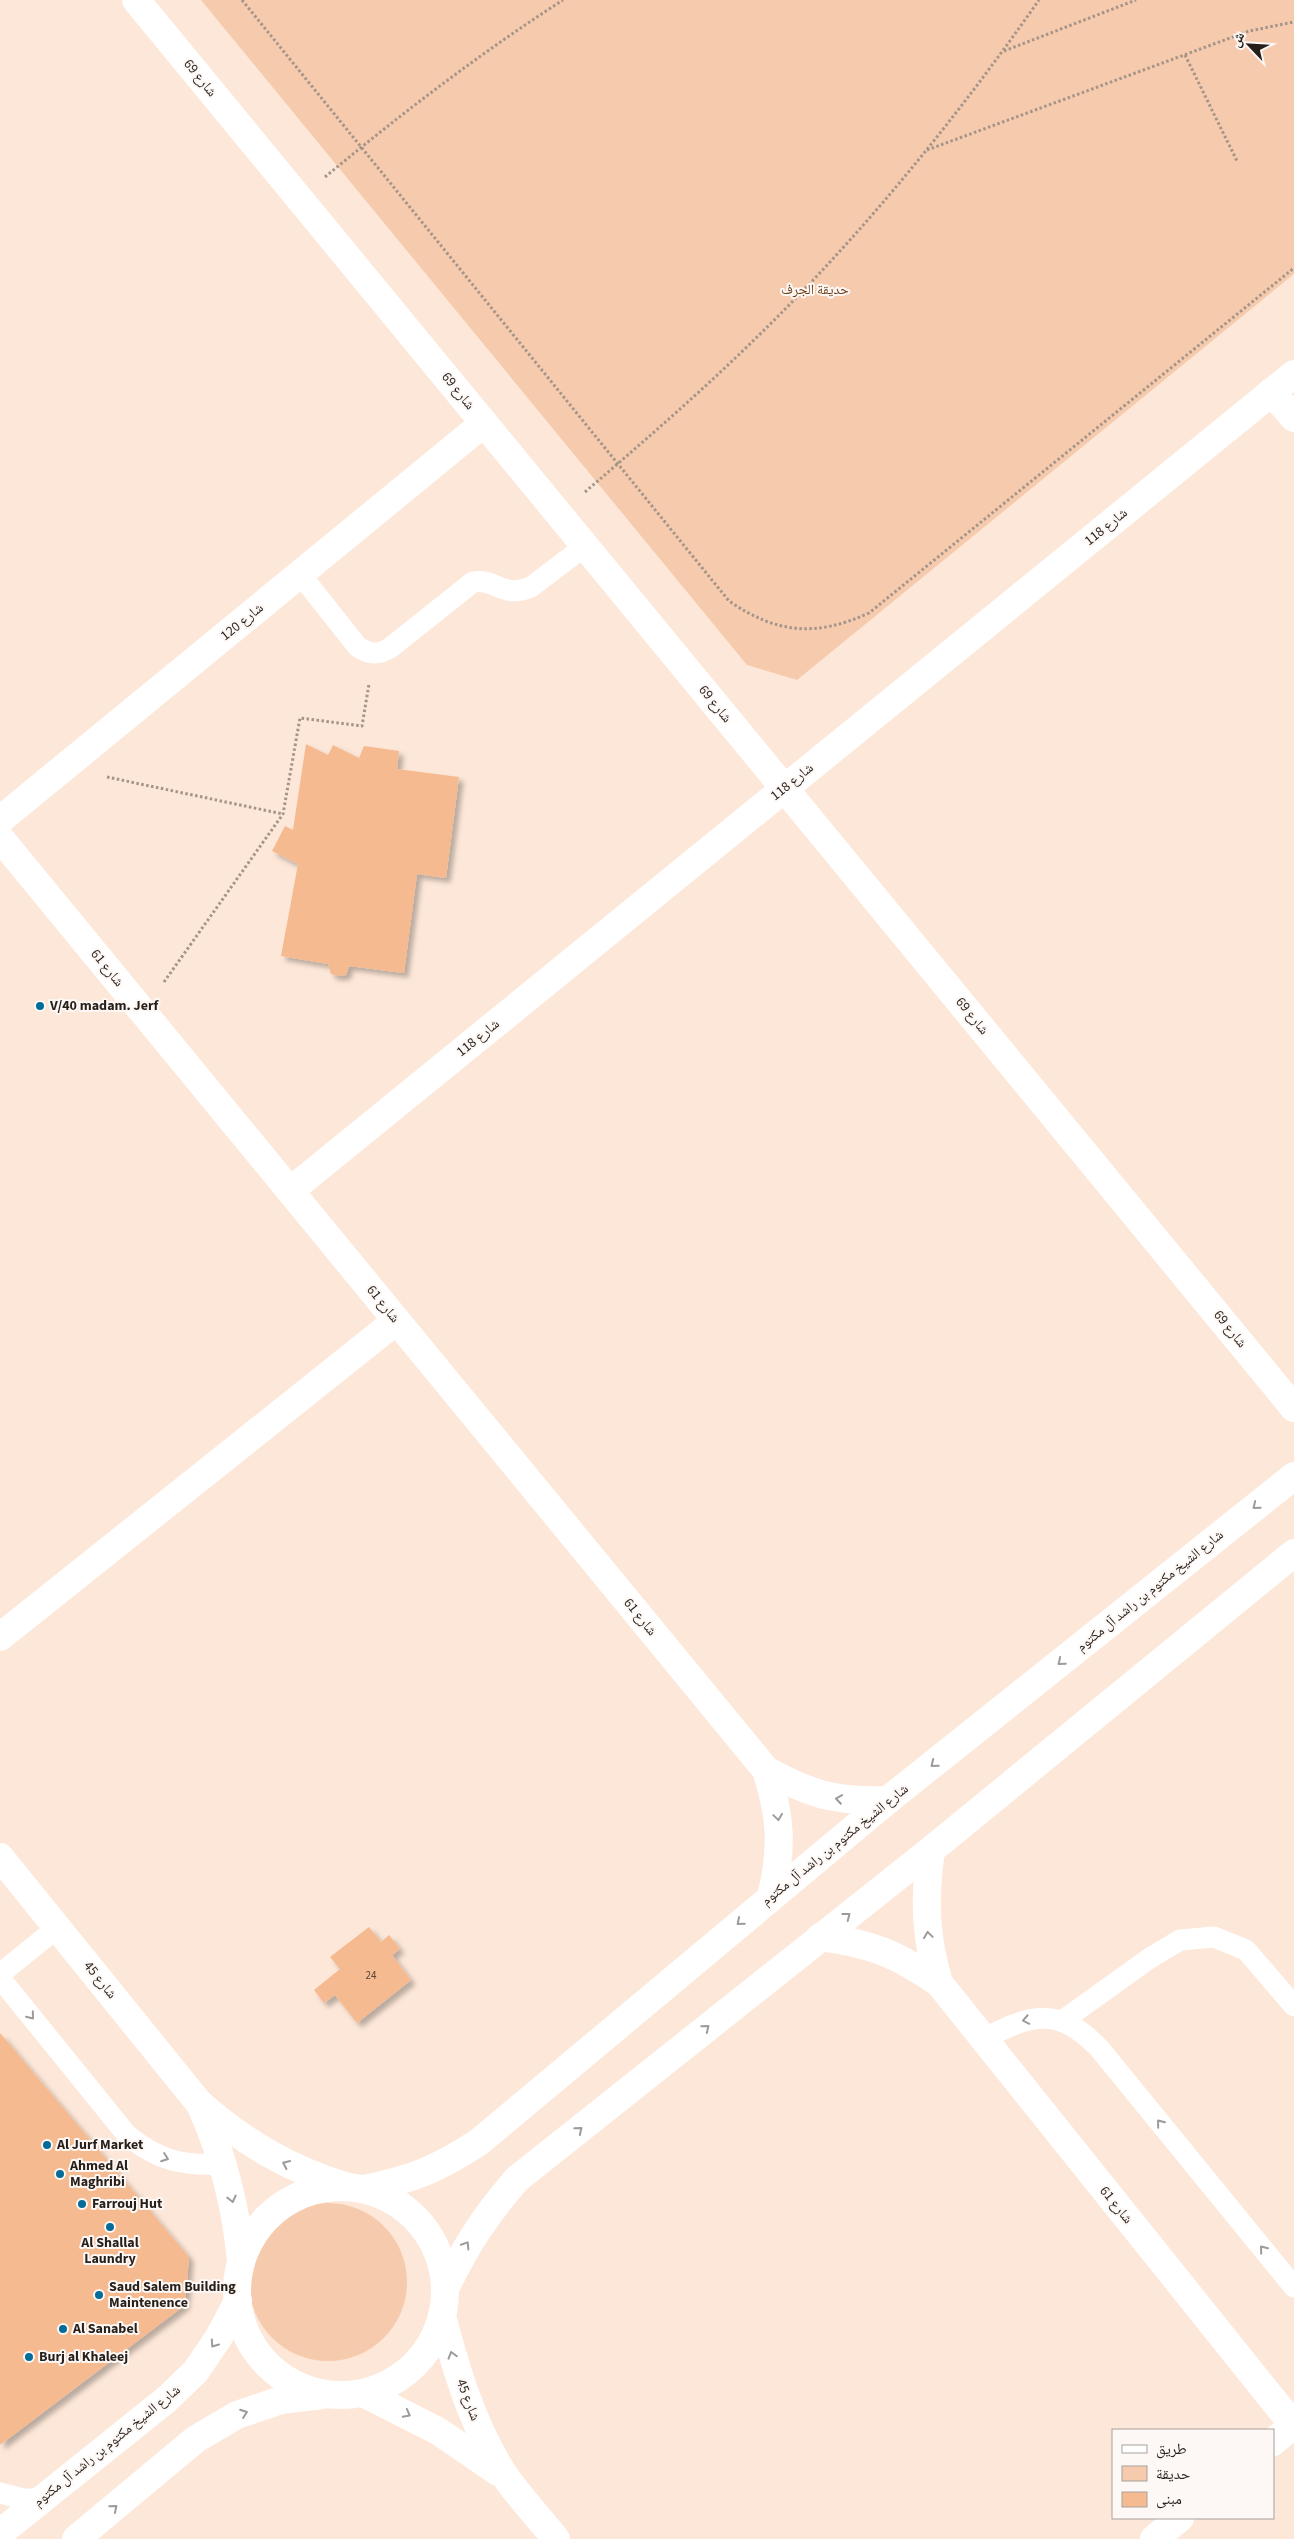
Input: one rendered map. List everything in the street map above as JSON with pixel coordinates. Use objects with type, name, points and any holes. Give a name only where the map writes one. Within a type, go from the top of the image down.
[{"type":"street","name":"شارع 69","points":[[136,0],[1294,1408]]},
{"type":"street","name":"شارع 118","points":[[290,1191],[1294,374]]},
{"type":"street","points":[[1271,392],[1294,418]]},
{"type":"street","name":"شارع 120","points":[[0,820],[484,423]]},
{"type":"street","name":"شارع 61","points":[[0,838],[766,1770],[794,1786],[824,1797],[856,1801],[888,1800]]},
{"type":"street","points":[[0,1636],[396,1321]]},
{"type":"street","name":"شارع الشيخ مكتوم بن راشد آل مكتوم","points":[[241,2261],[253,2236],[265,2221],[294,2198],[320,2189],[356,2188],[406,2180],[437,2168],[479,2142],[888,1800],[1294,1476]]},
{"type":"street","points":[[76,2539],[196,2440],[237,2415],[281,2400],[327,2394],[363,2393],[390,2383],[413,2365],[430,2343],[442,2316],[445,2289],[464,2249],[488,2212],[517,2179],[931,1850],[1294,1553]]},
{"type":"street","name":"شارع 61","points":[[766,1770],[776,1800],[780,1832],[779,1865],[771,1896]]},
{"type":"street","name":"شارع 61","points":[[931,1850],[926,1884],[926,1917],[930,1951],[939,1982]]},
{"type":"street","name":"شارع 45","points":[[0,1857],[199,2103],[225,2126],[283,2163],[315,2177],[390,2198],[412,2215],[430,2236],[441,2262],[445,2289]]},
{"type":"street","name":"شارع 61","points":[[820,1937],[852,1941],[883,1950],[912,1964],[939,1982],[1287,2431]]},
{"type":"street","name":"شارع 45","points":[[199,2103],[223,2164],[235,2212],[241,2261]]},
{"type":"street","points":[[241,2261],[238,2301],[244,2328],[257,2353],[276,2373],[301,2387],[327,2394]]},
{"type":"street","name":"شارع الشيخ مكتوم بن راشد آل مكتوم","points":[[0,2533],[167,2399],[196,2371],[219,2337],[238,2301]]},
{"type":"street","name":"شارع 45","points":[[442,2316],[467,2401],[485,2442],[507,2479],[556,2539]]},
{"type":"street","name":"شارع 45","points":[[363,2393],[438,2431],[474,2454],[507,2479]]},
{"type":"street","points":[[1154,2539],[1179,2519]]},
{"type":"lane","points":[[300,574],[357,646],[373,654],[382,653],[390,648],[472,582],[480,581],[504,591],[522,591],[531,587],[585,546]]},
{"type":"lane","points":[[0,1974],[58,1927]]},
{"type":"lane","points":[[1062,2021],[1150,1958],[1180,1940],[1214,1937],[1246,1950],[1294,2006]]},
{"type":"lane","points":[[0,1978],[121,2128],[139,2145],[169,2161],[201,2165],[223,2164]]},
{"type":"lane","points":[[984,2038],[1016,2022],[1038,2018],[1062,2021],[1083,2031],[1099,2048],[1294,2287]]},
{"type":"lane","points":[[0,2493],[23,2499],[42,2499]]},
{"type":"path","points":[[242,0],[729,601],[750,615],[773,624],[789,628],[822,628],[846,623],[869,613],[1294,268]]},
{"type":"path","points":[[299,198],[360,148],[499,42],[563,0]]},
{"type":"path","points":[[559,514],[665,424],[757,337],[844,246],[926,150],[1003,51],[1039,0]]},
{"type":"path","points":[[1003,51],[1136,0]]},
{"type":"path","points":[[926,150],[1250,31],[1294,22]]},
{"type":"path","points":[[1185,54],[1237,160]]},
{"type":"path","points":[[143,1012],[283,814],[300,718],[362,726],[373,654]]},
{"type":"path","points":[[63,768],[283,814]]},
{"type":"green space","name":"حديقة الجرف","points":[[201,0],[1294,0],[1294,274],[797,680],[747,665]]},
{"type":"green space","points":[[336,2203],[351,2206],[365,2212],[384,2226],[394,2238],[404,2259],[407,2282],[404,2305],[394,2326],[384,2338],[372,2348],[351,2358],[336,2361],[320,2361],[305,2358],[284,2348],[262,2326],[250,2297],[249,2274],[252,2259],[262,2238],[284,2216],[313,2204]]},
{"type":"building","points":[[306,744],[328,755],[333,745],[359,758],[364,746],[399,751],[397,769],[459,777],[446,878],[417,874],[404,973],[349,966],[346,975],[337,976],[331,974],[328,964],[281,956],[298,864],[272,851],[285,826],[293,830]]},
{"type":"building","points":[[369,1927],[381,1942],[389,1935],[400,1949],[392,1955],[411,1980],[357,2023],[335,1995],[324,2003],[314,1990],[340,1969],[330,1957]]},
{"type":"building","name":"Al Jurf Market","points":[[0,2033],[189,2257],[185,2305],[0,2445]]},
{"type":"place","name":"V/40 madam. Jerf","points":[[40,1006]]},
{"type":"place","name":"Al Jurf Market","points":[[47,2145]]},
{"type":"place","name":"Ahmed Al Maghribi","points":[[60,2174]]},
{"type":"place","name":"Farrouj Hut","points":[[82,2204]]},
{"type":"place","name":"Al Shallal Laundry","points":[[110,2227]]},
{"type":"place","name":"Saud Salem Building Maintenence","points":[[99,2295]]},
{"type":"place","name":"Al Sanabel","points":[[63,2329]]},
{"type":"place","name":"Burj al Khaleej","points":[[29,2357]]}]
